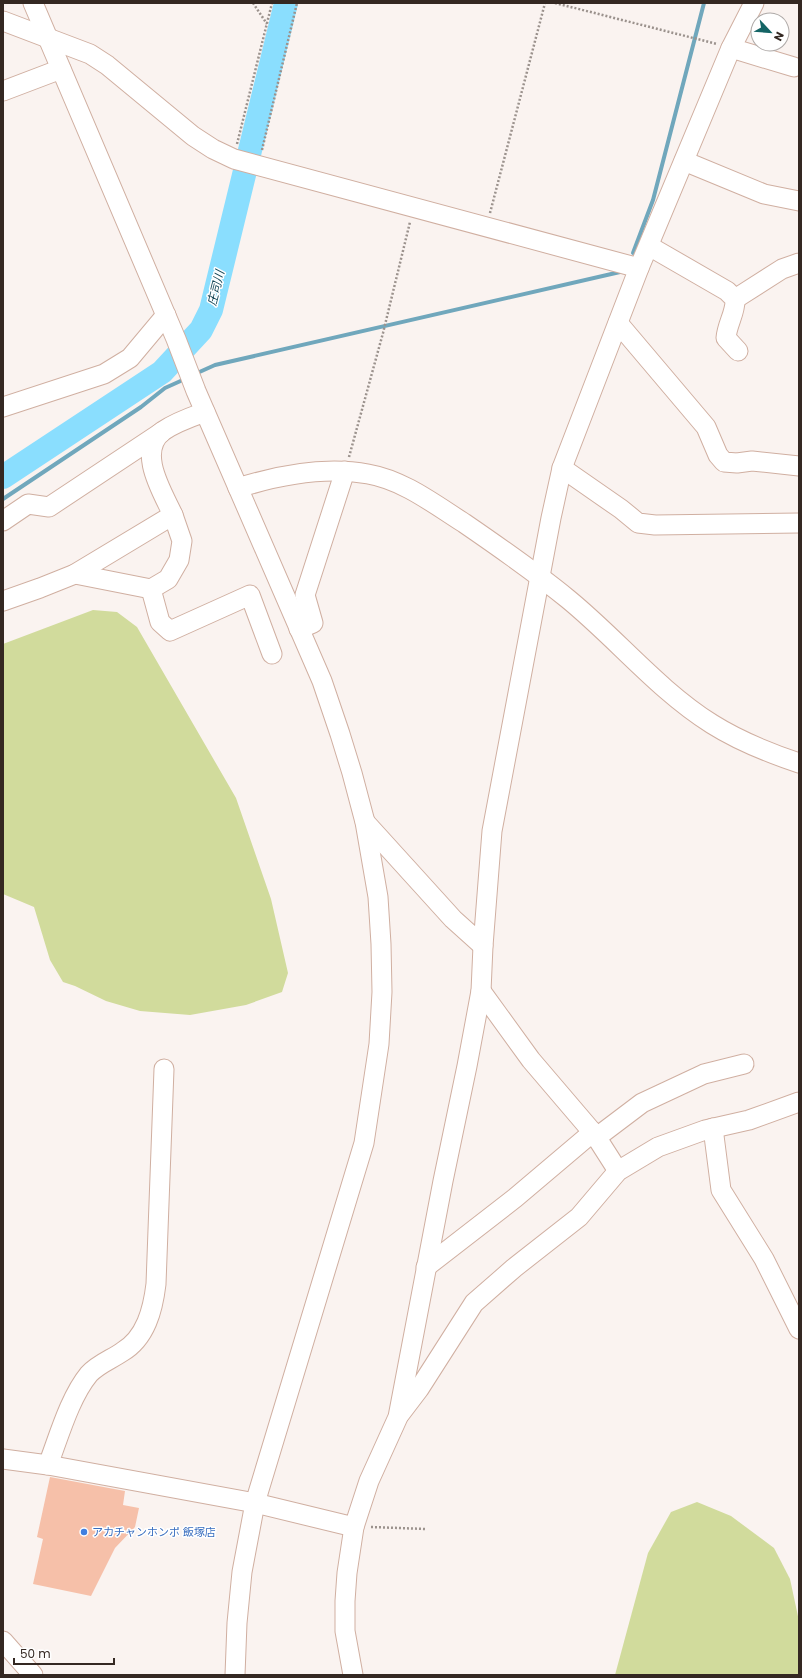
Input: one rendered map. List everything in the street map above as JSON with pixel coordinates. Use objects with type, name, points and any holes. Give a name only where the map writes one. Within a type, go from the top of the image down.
[{"type":"street","points":[[33,3],[166,314],[196,391],[322,681],[352,773],[365,822],[378,896],[381,944],[381,1006],[379,1044],[364,1143],[255,1503],[242,1572],[237,1623],[235,1675]]},
{"type":"street","points":[[353,1675],[345,1631],[344,1601],[354,1526],[370,1481],[398,1417],[442,1181],[467,1066],[481,991],[492,831],[551,518],[562,468],[648,246],[731,48],[754,3]]},
{"type":"street","points":[[3,21],[48,40],[90,54],[101,61],[193,136],[213,149],[234,159],[639,268]]},
{"type":"street","points":[[731,48],[794,67]]},
{"type":"street","points":[[3,91],[61,69]]},
{"type":"street","points":[[684,161],[764,194],[799,201]]},
{"type":"street","points":[[648,246],[727,291],[735,299],[736,306],[727,329],[726,338],[738,351]]},
{"type":"street","points":[[735,299],[782,269],[799,263]]},
{"type":"street","points":[[3,407],[104,374],[130,358],[166,314]]},
{"type":"street","points":[[618,323],[706,427],[718,455],[724,462],[737,463],[752,461],[799,466]]},
{"type":"street","points":[[3,521],[28,504],[49,507],[162,432],[179,422],[205,412]]},
{"type":"street","points":[[75,574],[152,589],[168,579],[179,560],[182,541],[173,515],[153,472],[150,456],[155,442],[162,432]]},
{"type":"street","points":[[562,468],[621,509],[638,523],[655,525],[799,523]]},
{"type":"street","points":[[238,488],[263,480],[299,473],[345,471],[369,474],[390,481],[418,494],[484,537],[568,598],[677,698],[712,723],[741,740],[772,754],[799,763]]},
{"type":"street","points":[[299,629],[313,623],[305,595],[345,471]]},
{"type":"street","points":[[3,601],[75,574],[173,515]]},
{"type":"street","points":[[152,589],[160,622],[170,631],[250,595],[272,654]]},
{"type":"street","points":[[365,822],[453,919],[483,946]]},
{"type":"street","points":[[481,991],[531,1060],[595,1134],[618,1171]]},
{"type":"street","points":[[426,1267],[595,1134],[642,1103],[704,1074],[744,1064]]},
{"type":"street","points":[[48,1465],[71,1404],[89,1374],[98,1366],[124,1352],[139,1338],[153,1304],[156,1276],[164,1070]]},
{"type":"street","points":[[398,1417],[419,1389],[474,1303],[514,1268],[580,1216],[618,1171],[658,1147],[713,1128],[749,1120],[799,1102]]},
{"type":"street","points":[[713,1128],[721,1190],[764,1259],[799,1329]]},
{"type":"street","points":[[3,1459],[48,1465],[255,1503],[354,1526]]},
{"type":"street","points":[[3,1641],[33,1675]]},
{"type":"path","points":[[254,3],[267,25]]},
{"type":"path","points":[[234,159],[272,3]]},
{"type":"path","points":[[258,166],[298,3]]},
{"type":"path","points":[[487,227],[545,3]]},
{"type":"path","points":[[555,3],[698,40]]},
{"type":"path","points":[[345,471],[383,333],[414,207]]},
{"type":"path","points":[[354,1526],[426,1529]]},
{"type":"green space","points":[[93,610],[117,612],[137,627],[236,798],[271,899],[288,973],[282,992],[246,1005],[190,1015],[140,1011],[106,1001],[63,982],[50,960],[34,907],[3,894],[3,644]]},
{"type":"green space","points":[[697,1502],[731,1516],[774,1548],[790,1579],[799,1621],[799,1675],[615,1675],[648,1553],[671,1512]]},
{"type":"building","name":"アカチャンホンポ 飯塚店","points":[[50,1477],[125,1491],[123,1505],[139,1508],[135,1527],[115,1548],[91,1596],[33,1584],[43,1539],[37,1537]]},
{"type":"waterway","name":"庄司川","points":[[3,477],[162,372],[201,330],[211,310],[286,3]]},
{"type":"waterway","points":[[633,253],[653,200],[704,3]]},
{"type":"waterway","points":[[195,374],[215,365],[620,272]]},
{"type":"waterway","points":[[3,499],[141,407],[165,388],[185,379]]},
{"type":"place","name":"アカチャンホンポ 飯塚店","points":[[84,1532]]}]
